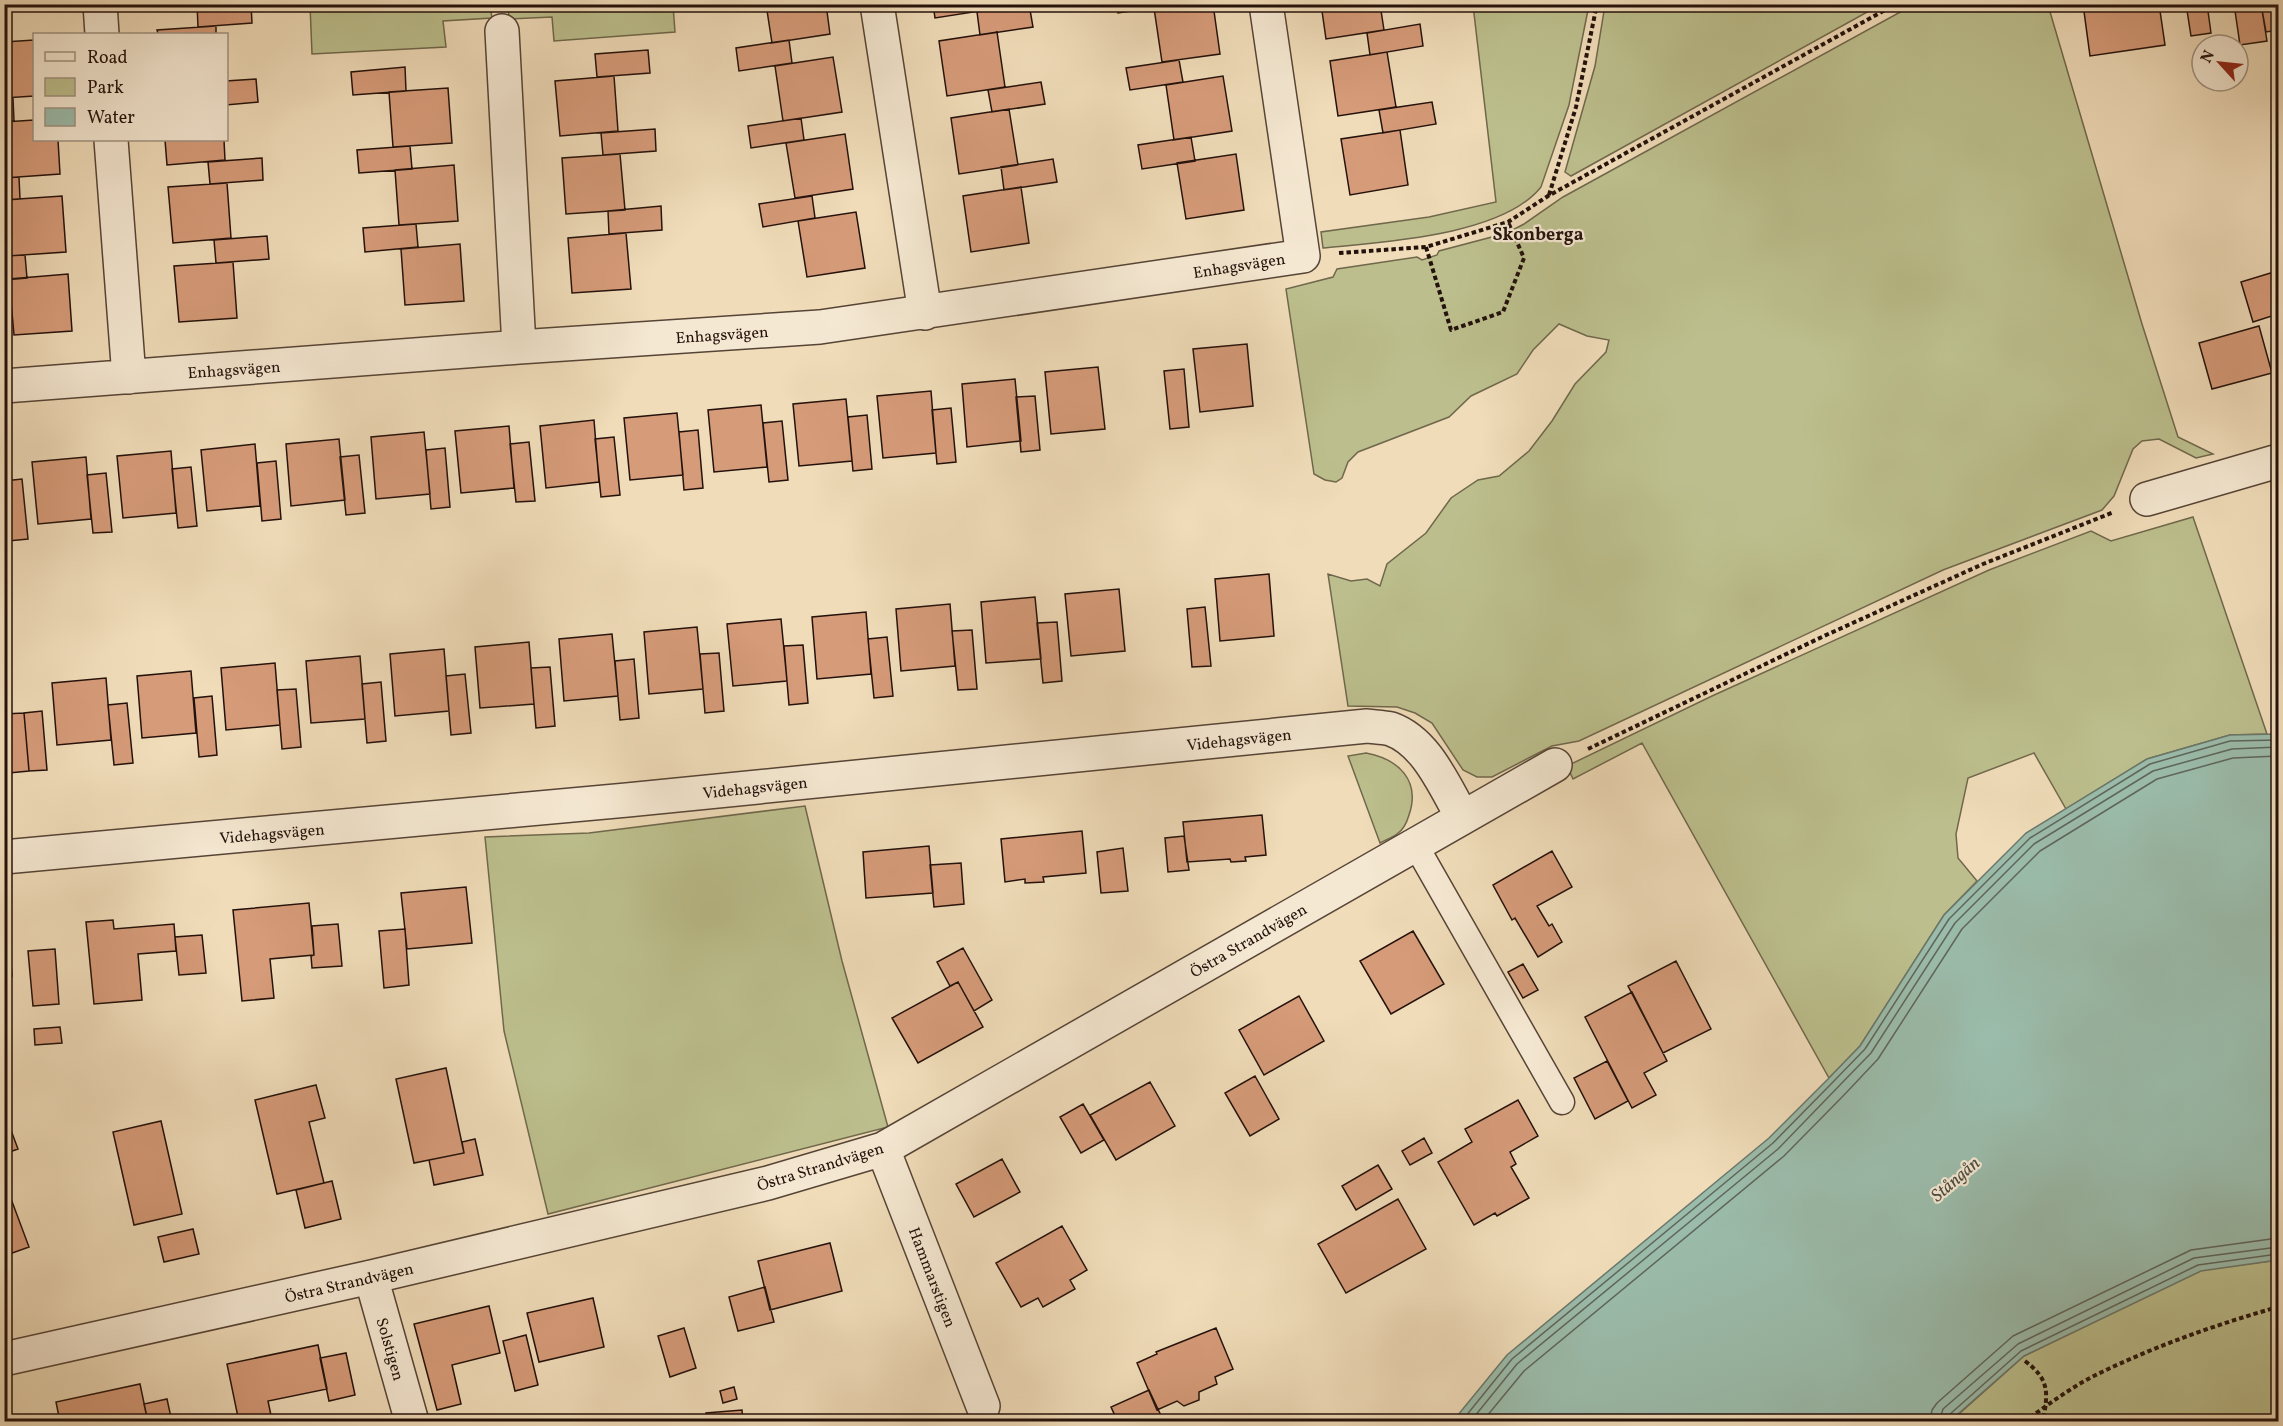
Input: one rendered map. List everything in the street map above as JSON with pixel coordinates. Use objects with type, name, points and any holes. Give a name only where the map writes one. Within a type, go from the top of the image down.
[{"type":"street","points":[[100,4],[102,33]]},
{"type":"street","points":[[877,4],[925,313]]},
{"type":"street","name":"Enhagsvägen","points":[[4,386],[820,327],[1303,256],[1266,4]]},
{"type":"street","points":[[502,31],[519,347]]},
{"type":"street","points":[[111,141],[129,377]]},
{"type":"street","points":[[2147,499],[2278,461]]},
{"type":"street","name":"Videhagsvägen","points":[[4,857],[627,800],[1367,726],[1390,729],[1408,738],[1417,746],[1425,754],[1462,816]]},
{"type":"street","name":"Östra Strandvägen","points":[[4,1359],[371,1277],[768,1183],[883,1149],[1462,816],[1555,765]]},
{"type":"street","name":"Hammarstigen","points":[[883,1149],[983,1406]]},
{"type":"street","name":"Solstigen","points":[[371,1277],[412,1422]]},
{"type":"lane","points":[[1415,844],[1562,1102]]},
{"type":"path","points":[[1548,196],[1576,106],[1597,4]]},
{"type":"path","points":[[1303,256],[1426,248],[1508,222],[1548,196],[1896,4]]},
{"type":"path","points":[[1426,248],[1451,330],[1503,312],[1524,258],[1508,222]]},
{"type":"path","points":[[1555,765],[1887,607],[1983,564],[2147,499]]},
{"type":"path","points":[[2024,1422],[2101,1373],[2172,1342],[2278,1307]]},
{"type":"path","points":[[2025,1361],[2039,1371],[2045,1381],[2043,1422]]},
{"type":"green space","points":[[1605,4],[1880,5],[1571,176],[1565,172],[1595,66]]},
{"type":"green space","points":[[310,5],[490,5],[492,18],[443,21],[446,47],[312,54]]},
{"type":"green space","points":[[508,5],[673,5],[675,32],[554,41],[552,17],[509,19]]},
{"type":"green space","points":[[1473,5],[1589,5],[1569,105],[1541,187],[1523,203],[1499,216],[1470,226],[1408,239],[1323,248],[1321,232],[1429,217],[1496,202]]},
{"type":"green space","points":[[1913,5],[2048,5],[2142,324],[2178,437],[2213,454],[2196,458],[2159,439],[2142,441],[2133,449],[2114,496],[2102,510],[1943,570],[1579,741],[1552,746],[1492,777],[1477,777],[1463,770],[1432,723],[1415,713],[1397,707],[1348,706],[1328,574],[1351,581],[1367,579],[1380,586],[1387,564],[1426,533],[1451,498],[1478,480],[1499,476],[1529,451],[1552,421],[1575,384],[1606,352],[1609,340],[1587,336],[1559,324],[1533,350],[1517,374],[1471,396],[1449,417],[1358,452],[1348,462],[1342,478],[1336,482],[1325,480],[1314,474],[1286,289],[1333,277],[1337,269],[1417,257],[1422,260],[1437,255],[1439,251],[1507,233],[1563,197]]},
{"type":"green space","points":[[2193,517],[2267,734],[2230,735],[2147,759],[2066,809],[2034,753],[1968,778],[1956,834],[1958,858],[1977,881],[1944,915],[1860,1046],[1829,1078],[1642,743],[1573,779],[1567,766],[1712,696],[1989,570],[2091,531],[2111,541]]},
{"type":"green space","points":[[1366,753],[1388,760],[1397,766],[1404,773],[1412,791],[1412,803],[1404,826],[1395,835],[1380,843],[1348,756]]},
{"type":"green space","points":[[805,806],[842,961],[888,1127],[548,1214],[504,1031],[485,837],[589,833]]},
{"type":"green space","points":[[2278,1260],[2278,1421],[1950,1422],[2024,1356],[2201,1270]]},
{"type":"water","name":"Stångån","points":[[2278,734],[2278,1260],[2201,1271],[2024,1356],[1950,1421],[1453,1421],[1507,1355],[1769,1138],[1829,1078],[1860,1046],[1944,915],[2026,833],[2147,759],[2230,735]]},
{"type":"building","points":[[197,4],[251,4],[252,23],[198,27]]},
{"type":"building","points":[[766,4],[826,4],[830,34],[772,43]]},
{"type":"building","points":[[933,4],[992,4],[993,9],[935,18]]},
{"type":"building","points":[[1029,4],[1033,27],[980,35],[977,12]]},
{"type":"building","points":[[1117,4],[1171,4],[1171,5],[1118,13]]},
{"type":"building","points":[[1175,4],[1213,4],[1220,54],[1162,62],[1154,8]]},
{"type":"building","points":[[1321,4],[1380,4],[1384,30],[1326,39]]},
{"type":"building","points":[[2083,4],[2159,4],[2165,45],[2090,56]]},
{"type":"building","points":[[2186,4],[2207,4],[2211,33],[2191,33]]},
{"type":"building","points":[[2234,4],[2261,4],[2267,41],[2250,44],[2250,33],[2238,33]]},
{"type":"building","points":[[2261,4],[2278,4],[2278,30],[2266,32]]},
{"type":"building","points":[[4,19],[7,19],[9,42],[4,42]]},
{"type":"building","points":[[1420,24],[1423,46],[1370,55],[1367,33]]},
{"type":"building","points":[[216,26],[216,33],[158,33],[157,30]]},
{"type":"building","points":[[997,32],[1005,87],[947,96],[939,41]]},
{"type":"building","points":[[33,40],[33,96],[4,98],[4,42]]},
{"type":"building","points":[[789,40],[792,63],[739,71],[736,48]]},
{"type":"building","points":[[648,50],[650,73],[597,77],[595,54]]},
{"type":"building","points":[[1387,52],[1396,107],[1338,116],[1330,61]]},
{"type":"building","points":[[833,57],[842,112],[783,121],[775,66]]},
{"type":"building","points":[[1179,60],[1183,82],[1130,90],[1126,68]]},
{"type":"building","points":[[405,67],[406,91],[353,95],[351,72]]},
{"type":"building","points":[[614,76],[618,131],[560,136],[555,81]]},
{"type":"building","points":[[1223,76],[1232,131],[1174,140],[1166,85]]},
{"type":"building","points":[[256,79],[258,102],[228,105],[228,81]]},
{"type":"building","points":[[1041,82],[1045,104],[992,112],[988,90]]},
{"type":"building","points":[[448,88],[452,143],[393,147],[389,92]]},
{"type":"building","points":[[4,98],[13,98],[14,121],[4,122]]},
{"type":"building","points":[[1432,102],[1436,124],[1383,133],[1379,110]]},
{"type":"building","points":[[1009,109],[1018,165],[959,174],[951,118]]},
{"type":"building","points":[[801,118],[804,140],[751,148],[748,126]]},
{"type":"building","points":[[33,120],[33,141],[58,141],[60,174],[4,178],[4,122]]},
{"type":"building","points":[[655,129],[656,151],[603,155],[601,133]]},
{"type":"building","points":[[1400,130],[1408,185],[1350,195],[1341,139]]},
{"type":"building","points":[[845,134],[853,189],[795,198],[786,143]]},
{"type":"building","points":[[1191,137],[1195,161],[1142,169],[1138,145]]},
{"type":"building","points":[[165,141],[224,141],[225,160],[167,165]]},
{"type":"building","points":[[410,146],[412,169],[359,173],[357,150]]},
{"type":"building","points":[[620,154],[625,210],[566,214],[562,158]]},
{"type":"building","points":[[1236,154],[1244,210],[1186,219],[1177,163]]},
{"type":"building","points":[[262,158],[263,180],[210,184],[208,162]]},
{"type":"building","points":[[1053,159],[1057,182],[1004,190],[1001,167]]},
{"type":"building","points":[[454,165],[458,221],[399,225],[395,170]]},
{"type":"building","points":[[19,177],[20,199],[4,200],[4,178]]},
{"type":"building","points":[[227,183],[231,238],[173,243],[168,187]]},
{"type":"building","points":[[1021,187],[1029,243],[971,252],[963,196]]},
{"type":"building","points":[[62,196],[66,252],[8,256],[4,200]]},
{"type":"building","points":[[812,196],[815,218],[763,227],[759,204]]},
{"type":"building","points":[[661,206],[662,230],[609,234],[608,211]]},
{"type":"building","points":[[856,212],[865,268],[807,277],[798,221]]},
{"type":"building","points":[[416,224],[418,247],[365,252],[363,228]]},
{"type":"building","points":[[626,233],[631,289],[572,293],[568,238]]},
{"type":"building","points":[[267,236],[269,259],[216,263],[214,240]]},
{"type":"building","points":[[460,244],[464,301],[405,305],[401,249]]},
{"type":"building","points":[[25,255],[27,278],[4,280],[4,256]]},
{"type":"building","points":[[233,262],[237,318],[179,322],[174,266]]},
{"type":"building","points":[[2277,271],[2278,314],[2253,322],[2241,282]]},
{"type":"building","points":[[68,274],[72,331],[14,335],[9,279]]},
{"type":"building","points":[[2259,326],[2272,373],[2212,389],[2199,343]]},
{"type":"building","points":[[1247,344],[1253,406],[1200,412],[1193,349]]},
{"type":"building","points":[[1098,367],[1105,429],[1051,434],[1045,372]]},
{"type":"building","points":[[1184,369],[1189,427],[1170,429],[1164,371]]},
{"type":"building","points":[[1015,379],[1021,441],[967,447],[962,384]]},
{"type":"building","points":[[931,391],[936,453],[883,458],[877,396]]},
{"type":"building","points":[[1035,396],[1040,450],[1021,452],[1016,397]]},
{"type":"building","points":[[846,399],[852,461],[799,466],[793,404]]},
{"type":"building","points":[[761,405],[767,467],[714,472],[708,410]]},
{"type":"building","points":[[951,408],[956,462],[937,464],[932,410]]},
{"type":"building","points":[[677,413],[683,475],[630,480],[624,418]]},
{"type":"building","points":[[867,415],[872,469],[853,471],[848,417]]},
{"type":"building","points":[[594,420],[599,482],[546,488],[540,426]]},
{"type":"building","points":[[782,421],[788,480],[769,482],[763,423]]},
{"type":"building","points":[[509,426],[514,488],[461,493],[455,431]]},
{"type":"building","points":[[698,430],[703,488],[684,490],[679,432]]},
{"type":"building","points":[[424,432],[430,494],[376,499],[371,437]]},
{"type":"building","points":[[614,437],[620,495],[601,497],[595,439]]},
{"type":"building","points":[[339,439],[345,500],[291,506],[286,444]]},
{"type":"building","points":[[529,442],[535,501],[516,502],[510,444]]},
{"type":"building","points":[[255,444],[260,506],[207,511],[201,450]]},
{"type":"building","points":[[445,448],[450,507],[431,509],[426,450]]},
{"type":"building","points":[[171,451],[176,513],[123,518],[117,456]]},
{"type":"building","points":[[359,455],[365,513],[346,515],[340,457]]},
{"type":"building","points":[[86,457],[91,519],[38,524],[32,462]]},
{"type":"building","points":[[276,461],[281,519],[262,521],[257,463]]},
{"type":"building","points":[[191,467],[197,526],[178,528],[172,469]]},
{"type":"building","points":[[106,473],[112,532],[93,533],[87,475]]},
{"type":"building","points":[[22,479],[28,539],[8,541],[4,481]]},
{"type":"building","points":[[4,499],[8,541],[4,541]]},
{"type":"building","points":[[1269,574],[1274,636],[1220,641],[1215,579]]},
{"type":"building","points":[[1119,589],[1125,651],[1071,656],[1065,594]]},
{"type":"building","points":[[1035,597],[1041,659],[986,663],[981,602]]},
{"type":"building","points":[[950,604],[955,666],[901,671],[896,609]]},
{"type":"building","points":[[1205,607],[1211,666],[1192,667],[1187,609]]},
{"type":"building","points":[[866,612],[871,674],[817,679],[812,617]]},
{"type":"building","points":[[781,619],[787,681],[733,686],[727,624]]},
{"type":"building","points":[[1057,622],[1062,681],[1043,683],[1037,623]]},
{"type":"building","points":[[697,627],[703,689],[649,694],[644,632]]},
{"type":"building","points":[[972,630],[977,689],[958,690],[952,631]]},
{"type":"building","points":[[612,634],[618,696],[564,701],[559,639]]},
{"type":"building","points":[[887,637],[893,696],[874,698],[868,639]]},
{"type":"building","points":[[529,642],[534,704],[480,708],[475,647]]},
{"type":"building","points":[[803,645],[808,703],[789,705],[784,646]]},
{"type":"building","points":[[444,649],[449,711],[395,716],[390,654]]},
{"type":"building","points":[[719,653],[724,711],[705,713],[700,654]]},
{"type":"building","points":[[360,656],[365,719],[311,723],[306,661]]},
{"type":"building","points":[[634,659],[639,718],[620,720],[615,661]]},
{"type":"building","points":[[275,663],[280,725],[226,730],[221,668]]},
{"type":"building","points":[[550,667],[555,726],[536,728],[531,668]]},
{"type":"building","points":[[191,671],[196,733],[142,738],[137,676]]},
{"type":"building","points":[[465,674],[471,733],[451,735],[446,676]]},
{"type":"building","points":[[106,678],[111,740],[57,745],[52,683]]},
{"type":"building","points":[[381,682],[386,741],[367,743],[362,684]]},
{"type":"building","points":[[296,689],[301,747],[282,749],[277,690]]},
{"type":"building","points":[[212,696],[217,755],[199,757],[194,698]]},
{"type":"building","points":[[127,703],[133,763],[114,765],[108,705]]},
{"type":"building","points":[[42,711],[47,770],[29,771],[24,713]]},
{"type":"building","points":[[24,713],[29,771],[9,773],[4,714]]},
{"type":"building","points":[[1262,815],[1266,855],[1245,857],[1246,861],[1231,862],[1230,859],[1187,862],[1183,822]]},
{"type":"building","points":[[1082,831],[1086,873],[1043,877],[1044,882],[1025,883],[1025,879],[1005,882],[1001,839]]},
{"type":"building","points":[[1184,836],[1189,870],[1168,872],[1165,838]]},
{"type":"building","points":[[929,846],[933,893],[866,898],[863,852]]},
{"type":"building","points":[[1123,848],[1128,891],[1101,893],[1097,852]]},
{"type":"building","points":[[1552,851],[1572,887],[1537,906],[1549,926],[1552,924],[1562,942],[1538,957],[1515,918],[1512,920],[1493,885]]},
{"type":"building","points":[[961,863],[964,904],[934,907],[930,865]]},
{"type":"building","points":[[466,887],[472,943],[407,949],[401,893]]},
{"type":"building","points":[[309,903],[314,955],[270,959],[274,998],[242,1001],[233,910]]},
{"type":"building","points":[[113,920],[114,929],[174,924],[176,951],[138,954],[142,1000],[94,1004],[86,922]]},
{"type":"building","points":[[338,924],[342,966],[312,968],[311,956],[314,955],[312,926]]},
{"type":"building","points":[[4,928],[8,928],[12,976],[4,977]]},
{"type":"building","points":[[405,929],[409,985],[384,988],[379,931]]},
{"type":"building","points":[[1413,931],[1444,984],[1391,1014],[1360,961]]},
{"type":"building","points":[[202,935],[206,973],[179,975],[175,937]]},
{"type":"building","points":[[963,948],[992,1000],[974,1011],[958,982],[950,986],[937,962]]},
{"type":"building","points":[[55,949],[59,1004],[33,1006],[28,951]]},
{"type":"building","points":[[1676,961],[1711,1029],[1663,1053],[1628,986]]},
{"type":"building","points":[[1523,964],[1538,990],[1523,998],[1508,972]]},
{"type":"building","points":[[958,982],[983,1027],[918,1063],[892,1018]]},
{"type":"building","points":[[1632,992],[1667,1061],[1644,1073],[1656,1095],[1632,1108],[1585,1017]]},
{"type":"building","points":[[1299,996],[1324,1041],[1264,1075],[1239,1030]]},
{"type":"building","points":[[60,1027],[62,1043],[35,1045],[34,1029]]},
{"type":"building","points":[[1607,1061],[1628,1101],[1595,1119],[1574,1078]]},
{"type":"building","points":[[446,1068],[464,1153],[414,1163],[396,1079]]},
{"type":"building","points":[[1255,1076],[1279,1119],[1250,1136],[1225,1093]]},
{"type":"building","points":[[1150,1082],[1175,1126],[1116,1160],[1090,1115]]},
{"type":"building","points":[[316,1085],[325,1118],[309,1122],[324,1183],[277,1194],[255,1100]]},
{"type":"building","points":[[1518,1100],[1538,1136],[1510,1152],[1516,1164],[1511,1167],[1529,1198],[1497,1216],[1495,1213],[1474,1225],[1438,1162],[1472,1142],[1465,1129]]},
{"type":"building","points":[[1083,1104],[1104,1140],[1081,1153],[1060,1117]]},
{"type":"building","points":[[161,1121],[182,1214],[134,1225],[113,1132]]},
{"type":"building","points":[[9,1125],[18,1149],[4,1154],[4,1127]]},
{"type":"building","points":[[1424,1138],[1432,1153],[1410,1165],[1402,1151]]},
{"type":"building","points":[[475,1139],[483,1175],[434,1185],[429,1160],[464,1153],[462,1142]]},
{"type":"building","points":[[1002,1159],[1020,1192],[974,1217],[956,1184]]},
{"type":"building","points":[[1378,1165],[1392,1189],[1356,1210],[1342,1186]]},
{"type":"building","points":[[4,1180],[29,1247],[4,1256]]},
{"type":"building","points":[[332,1181],[341,1219],[305,1228],[296,1190]]},
{"type":"building","points":[[1398,1199],[1426,1249],[1346,1293],[1318,1244]]},
{"type":"building","points":[[1062,1226],[1087,1270],[1070,1280],[1075,1289],[1043,1307],[1038,1298],[1021,1307],[996,1263]]},
{"type":"building","points":[[193,1229],[199,1254],[164,1262],[158,1237]]},
{"type":"building","points":[[830,1243],[842,1291],[770,1310],[758,1261]]},
{"type":"building","points":[[765,1287],[774,1322],[738,1331],[729,1297]]},
{"type":"building","points":[[593,1298],[604,1347],[539,1362],[527,1313]]},
{"type":"building","points":[[489,1306],[500,1353],[452,1365],[461,1404],[437,1410],[414,1324]]},
{"type":"building","points":[[684,1328],[696,1368],[670,1377],[658,1336]]},
{"type":"building","points":[[1216,1328],[1233,1369],[1215,1377],[1217,1384],[1199,1392],[1199,1400],[1184,1406],[1177,1401],[1157,1410],[1137,1363],[1157,1354],[1156,1352]]},
{"type":"building","points":[[526,1335],[538,1385],[515,1391],[503,1341]]},
{"type":"building","points":[[318,1345],[327,1389],[268,1401],[272,1420],[239,1422],[227,1364]]},
{"type":"building","points":[[346,1353],[355,1395],[329,1401],[320,1358]]},
{"type":"building","points":[[140,1384],[148,1422],[60,1422],[56,1402]]},
{"type":"building","points":[[734,1387],[737,1399],[723,1403],[720,1391]]},
{"type":"building","points":[[1149,1390],[1164,1422],[1118,1422],[1111,1407]]},
{"type":"building","points":[[167,1399],[172,1422],[148,1422],[144,1404]]},
{"type":"building","points":[[742,1410],[743,1422],[706,1422],[706,1413]]},
{"type":"district","name":"Skonberga","points":[[1538,234]]}]
